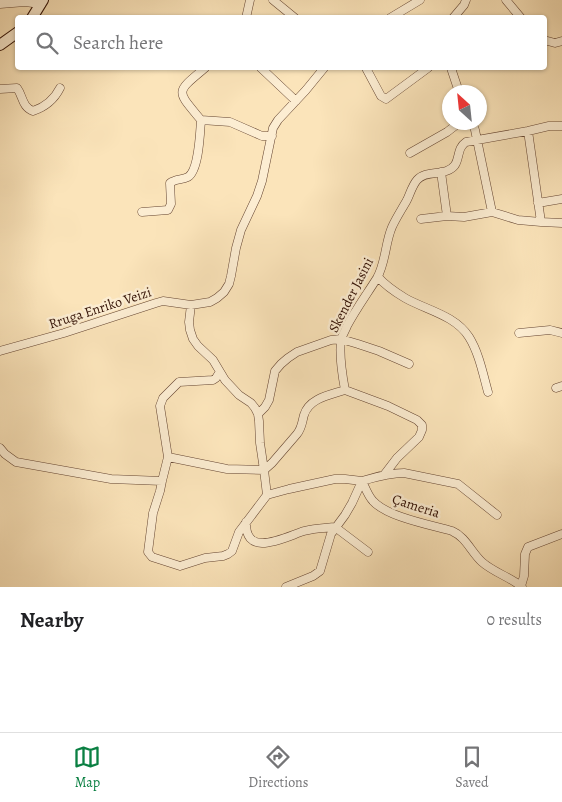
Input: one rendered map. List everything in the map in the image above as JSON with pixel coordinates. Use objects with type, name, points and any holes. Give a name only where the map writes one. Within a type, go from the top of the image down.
[{"type":"main road","points":[[34,15],[42,2]]},
{"type":"main road","points":[[0,45],[15,34]]},
{"type":"street","points":[[247,15],[250,0]]},
{"type":"street","points":[[273,0],[290,15]]},
{"type":"street","points":[[395,15],[420,0]]},
{"type":"street","points":[[456,15],[466,0]]},
{"type":"street","points":[[506,0],[518,15]]},
{"type":"street","points":[[0,4],[42,2]]},
{"type":"street","points":[[547,41],[555,43],[562,41]]},
{"type":"street","points":[[142,212],[168,210],[170,204],[170,183],[174,180],[187,178],[194,171],[200,145],[201,120],[185,101],[182,90],[185,85],[203,70]]},
{"type":"street","points":[[263,70],[296,101]]},
{"type":"street","name":"Rruga Enriko Veizi","points":[[0,351],[64,334],[156,303],[164,301],[191,305],[210,302],[224,292],[229,284],[241,230],[262,181],[273,128],[322,70]]},
{"type":"street","points":[[367,70],[381,96],[386,98],[425,70]]},
{"type":"street","points":[[451,70],[456,85]]},
{"type":"street","points":[[0,89],[17,88],[27,109],[33,111],[52,100],[60,88]]},
{"type":"street","points":[[201,120],[230,122],[262,136],[272,136]]},
{"type":"street","points":[[476,139],[549,126],[562,126]]},
{"type":"street","points":[[410,153],[450,130]]},
{"type":"street","points":[[474,130],[492,212]]},
{"type":"street","points":[[528,131],[541,222]]},
{"type":"street","name":"Skender Jasini","points":[[345,390],[340,356],[341,339],[353,315],[378,277],[392,226],[407,200],[414,183],[424,175],[451,168],[455,165],[462,144],[476,139]]},
{"type":"street","points":[[441,172],[447,216]]},
{"type":"street","points":[[538,203],[562,199]]},
{"type":"street","points":[[421,219],[447,216],[464,217],[492,212],[518,220],[562,223]]},
{"type":"street","points":[[378,277],[384,285],[405,298],[434,311],[464,330],[479,361],[488,392]]},
{"type":"street","points":[[191,305],[190,330],[193,339],[213,360],[219,373],[233,389],[251,403],[258,414],[267,495]]},
{"type":"street","points":[[519,333],[550,330],[562,333]]},
{"type":"street","points":[[258,414],[269,400],[276,371],[280,364],[297,352],[332,340],[341,339],[380,351],[409,364]]},
{"type":"street","points":[[219,373],[213,380],[179,382],[163,398],[160,406],[168,457],[153,512],[148,552],[152,557],[180,566],[209,557],[228,554],[232,551],[236,539],[246,522],[267,495],[335,479],[362,481],[384,475],[404,473],[458,484],[496,515]]},
{"type":"street","points":[[168,457],[226,469],[264,470],[268,468],[301,430],[306,409],[312,403],[320,398],[345,390],[388,406],[418,420],[422,425],[419,437],[397,458],[384,475]]},
{"type":"street","points":[[0,448],[16,462],[111,479],[162,481]]},
{"type":"street","points":[[286,587],[313,576],[320,571],[328,540],[352,504],[362,481]]},
{"type":"street","name":"Çameria","points":[[362,481],[371,500],[378,506],[397,516],[458,533],[482,562],[522,587]]},
{"type":"street","points":[[246,522],[248,537],[260,544],[284,539],[305,531],[336,527],[368,552]]},
{"type":"street","points":[[522,587],[525,554],[528,547],[562,534]]}]
